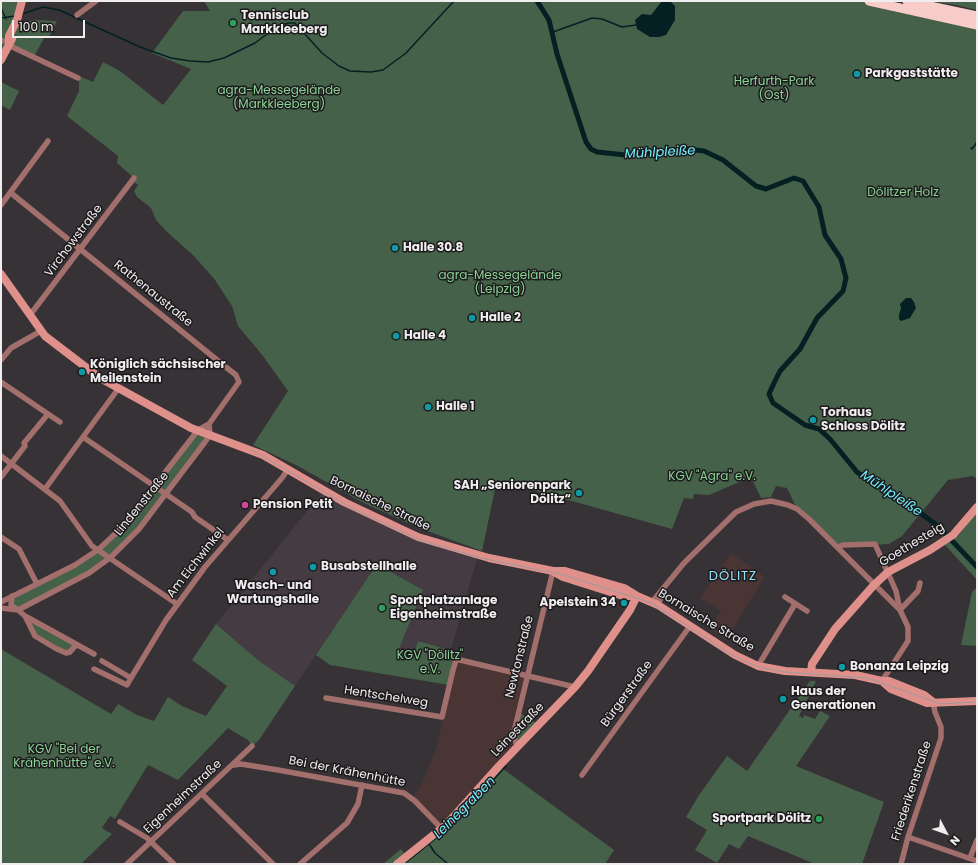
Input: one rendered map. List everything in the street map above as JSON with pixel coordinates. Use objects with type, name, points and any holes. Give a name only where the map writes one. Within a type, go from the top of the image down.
[{"type":"highway","points":[[869,1],[977,25]]},
{"type":"highway","points":[[907,1],[977,16]]},
{"type":"main road","points":[[1,60],[6,42],[13,38],[17,29],[16,22],[22,1]]},
{"type":"main road","name":"Bornaische Straße","points":[[1,274],[41,331],[58,347],[118,389],[198,430],[252,450],[288,469],[352,507],[421,538],[489,558],[553,571],[565,571],[624,588],[636,596],[655,603],[735,655],[758,666],[774,669],[855,675],[882,681],[891,689],[923,702],[941,703],[977,701]]},
{"type":"main road","name":"Goethesteig","points":[[811,672],[812,664],[835,629],[874,585],[888,572],[942,543],[953,535],[977,506]]},
{"type":"main road","name":"Leinestraße","points":[[397,864],[442,829],[575,687],[627,615],[636,596]]},
{"type":"street","points":[[77,15],[96,1]]},
{"type":"street","points":[[6,42],[78,78]]},
{"type":"street","points":[[1,205],[48,142]]},
{"type":"street","name":"Virchowstraße","points":[[30,315],[81,250],[134,178]]},
{"type":"street","name":"Rathenaustraße","points":[[11,193],[237,377],[238,384],[209,424],[198,430]]},
{"type":"street","points":[[1,360],[11,348],[41,331]]},
{"type":"street","points":[[1,382],[60,422]]},
{"type":"street","points":[[45,489],[118,389]]},
{"type":"street","points":[[1,477],[25,446],[24,443],[48,414]]},
{"type":"street","points":[[209,424],[210,435]]},
{"type":"street","name":"Lindenstraße","points":[[1,602],[75,565],[99,549],[129,519],[198,430]]},
{"type":"street","name":"Lindenstraße","points":[[18,610],[89,573],[111,557],[139,529],[210,435]]},
{"type":"street","points":[[83,437],[166,494],[228,540]]},
{"type":"street","points":[[1,456],[60,501],[92,546],[111,557],[178,604]]},
{"type":"street","name":"Am Eichwinkel","points":[[131,678],[178,604],[228,540],[282,478],[288,469]]},
{"type":"street","points":[[655,603],[666,584],[684,563],[736,512],[754,504],[771,501],[797,509],[838,547],[900,610]]},
{"type":"street","points":[[1,537],[19,550],[37,584]]},
{"type":"street","points":[[838,547],[844,544],[875,544],[896,591],[900,610],[908,627],[908,641],[882,681]]},
{"type":"street","name":"Newtonstraße","points":[[518,747],[512,736],[553,571]]},
{"type":"street","points":[[900,610],[918,591],[920,583]]},
{"type":"street","points":[[12,596],[11,605],[25,616],[94,654]]},
{"type":"street","points":[[785,597],[807,611]]},
{"type":"street","points":[[758,666],[796,604]]},
{"type":"street","points":[[1,608],[18,610]]},
{"type":"street","points":[[25,616],[34,636],[55,648],[66,653],[70,652],[76,644]]},
{"type":"street","name":"Bürgerstraße","points":[[582,775],[690,626]]},
{"type":"street","name":"Hentschelweg","points":[[326,698],[442,717],[456,660],[527,676]]},
{"type":"street","points":[[94,669],[128,685],[131,678],[102,661]]},
{"type":"street","points":[[527,676],[575,687]]},
{"type":"street","name":"Friederikenstraße","points":[[901,864],[908,836],[941,738],[941,726],[934,712],[933,702]]},
{"type":"street","name":"Eigenheimstraße","points":[[127,864],[234,765],[252,746]]},
{"type":"street","name":"Bei der Krähenhütte","points":[[234,765],[253,766],[400,792],[409,795],[442,829]]},
{"type":"street","points":[[300,864],[347,823],[358,804],[362,785]]},
{"type":"street","points":[[202,794],[273,864]]},
{"type":"street","points":[[120,822],[151,842],[174,864]]},
{"type":"street","points":[[908,836],[977,861]]},
{"type":"street","points":[[970,858],[977,840]]},
{"type":"shaded area","points":[[324,490],[418,537],[478,555],[451,650],[418,641],[414,653],[399,649],[423,590],[378,564],[295,686],[258,660],[216,624]]},
{"type":"shaded area","points":[[731,553],[765,577],[726,640],[709,628],[721,611],[700,598]]},
{"type":"shaded area","points":[[456,660],[527,676],[513,736],[518,747],[442,829],[412,798],[422,784],[436,749]]},
{"type":"green space","points":[[1,1],[22,1],[16,24],[35,20],[57,21],[49,37],[45,36],[34,57],[8,45],[1,60]]},
{"type":"green space","points":[[204,1],[894,1],[893,11],[977,29],[977,479],[973,476],[948,480],[902,536],[889,544],[838,547],[797,509],[787,488],[776,486],[771,497],[761,498],[751,477],[709,495],[694,494],[693,499],[684,498],[672,529],[497,480],[482,551],[419,528],[364,503],[296,465],[253,445],[288,391],[263,356],[238,326],[232,306],[215,280],[194,256],[156,220],[151,208],[137,197],[134,191],[138,185],[132,181],[134,178],[117,163],[118,156],[67,116],[79,91],[79,76],[93,82],[103,62],[120,71],[163,105],[191,69],[152,53],[183,11],[210,11]]},
{"type":"green space","points":[[929,1],[977,1],[977,10],[956,5]]},
{"type":"green space","points":[[1,82],[19,91],[10,110],[1,105]]},
{"type":"green space","points":[[198,430],[210,435],[139,529],[89,573],[18,610],[14,608],[12,596],[75,565],[116,533]]},
{"type":"green space","points":[[977,511],[977,580],[945,545],[959,535]]},
{"type":"green space","name":"KGV \"Dölitz\" e.V.","points":[[377,564],[423,590],[399,649],[414,653],[418,641],[457,652],[449,685],[330,665],[316,655]]},
{"type":"green space","points":[[977,587],[977,646],[961,645],[972,592]]},
{"type":"green space","points":[[25,616],[76,645],[70,652],[35,636]]},
{"type":"green space","name":"KGV \"Bei der Krähenhütte\" e.V.","points":[[216,624],[258,660],[295,686],[259,740],[252,746],[248,740],[228,728],[178,780],[148,765],[115,819],[110,816],[102,828],[112,834],[81,864],[1,864],[1,649],[111,714],[118,704],[137,715],[154,721],[168,697],[182,706],[206,716],[227,686],[192,660]]},
{"type":"green space","points":[[810,681],[816,681],[799,716],[803,718],[804,715],[815,719],[820,711],[830,716],[796,766],[884,802],[862,864],[815,864],[748,836],[739,849],[729,844],[717,863],[695,850],[707,830],[686,817],[699,795],[727,756],[747,771]]},
{"type":"green space","points":[[518,712],[540,725],[518,747],[513,736]]},
{"type":"green space","points":[[499,766],[614,850],[605,864],[383,864],[401,849],[406,856],[442,829]]},
{"type":"water","points":[[662,1],[670,1],[675,6],[675,20],[666,35],[650,37],[637,29],[635,20],[642,14],[651,15]]},
{"type":"water","points":[[906,298],[911,298],[916,308],[910,318],[901,321],[899,319],[901,308],[900,304]]},
{"type":"waterway","points":[[22,14],[43,7],[59,10],[140,47],[171,58],[208,62],[224,58],[255,43],[275,28],[288,23],[295,23],[322,53],[339,66],[350,71],[371,72],[383,70],[406,53],[454,1]]},
{"type":"waterway","name":"Mühlpleiße","points":[[537,1],[549,20],[557,54],[586,142],[591,149],[597,152],[626,155],[687,149],[704,151],[723,160],[756,186],[766,189],[794,178],[803,181],[819,207],[825,235],[841,259],[846,278],[843,291],[817,318],[800,349],[780,371],[769,394],[773,403],[805,425],[819,429],[830,439],[857,472],[871,482],[893,493],[938,526],[977,567]]},
{"type":"waterway","points":[[1,8],[6,19]]},
{"type":"waterway","points":[[1,18],[15,16]]},
{"type":"waterway","points":[[553,32],[592,18],[602,19],[622,27],[636,25]]},
{"type":"waterway","points":[[971,148],[972,149],[977,142]]},
{"type":"waterway","name":"Leinegraben","points":[[404,864],[450,827],[506,766]]},
{"type":"waterway","points":[[429,844],[435,853],[448,864]]},
{"type":"tram line","points":[[252,450],[352,508],[420,540],[481,558],[564,575],[652,603],[734,656],[758,667],[785,672],[867,678],[941,704],[977,702]]},
{"type":"place","name":"Tennisclub Markkleeberg","points":[[233,23]]},
{"type":"place","name":"Parkgaststätte","points":[[857,74]]},
{"type":"place","name":"Halle 30.8","points":[[395,248]]},
{"type":"place","name":"Halle 2","points":[[472,318]]},
{"type":"place","name":"Halle 4","points":[[396,336]]},
{"type":"place","name":"Königlich sächsischer Meilenstein","points":[[82,372]]},
{"type":"place","name":"Halle 1","points":[[428,407]]},
{"type":"place","name":"Torhaus Schloss Dölitz","points":[[813,420]]},
{"type":"place","name":"SAH „Seniorenpark Dölitz“","points":[[579,493]]},
{"type":"place","name":"Pension Petit","points":[[245,505]]},
{"type":"place","name":"Busabstellhalle","points":[[313,567]]},
{"type":"place","name":"Wasch- und Wartungshalle","points":[[273,572]]},
{"type":"place","name":"Apelstein 34","points":[[624,603]]},
{"type":"place","name":"Sportplatzanlage Eigenheimstraße","points":[[382,608]]},
{"type":"place","name":"Bonanza Leipzig","points":[[842,667]]},
{"type":"place","name":"Haus der Generationen","points":[[783,699]]},
{"type":"place","name":"Sportpark Dölitz","points":[[819,819]]},
{"type":"district","name":"DÖLITZ","points":[[733,577]]},
{"type":"park label","name":"Herfurth-Park (Ost)","points":[[774,89]]},
{"type":"park label","name":"agra-Messegelände (Markkleeberg)","points":[[279,98]]},
{"type":"park label","name":"Dölitzer Holz","points":[[903,193]]},
{"type":"park label","name":"agra-Messegelände (Leipzig)","points":[[500,283]]},
{"type":"park label","name":"KGV \"Agra\" e.V.","points":[[712,477]]}]
